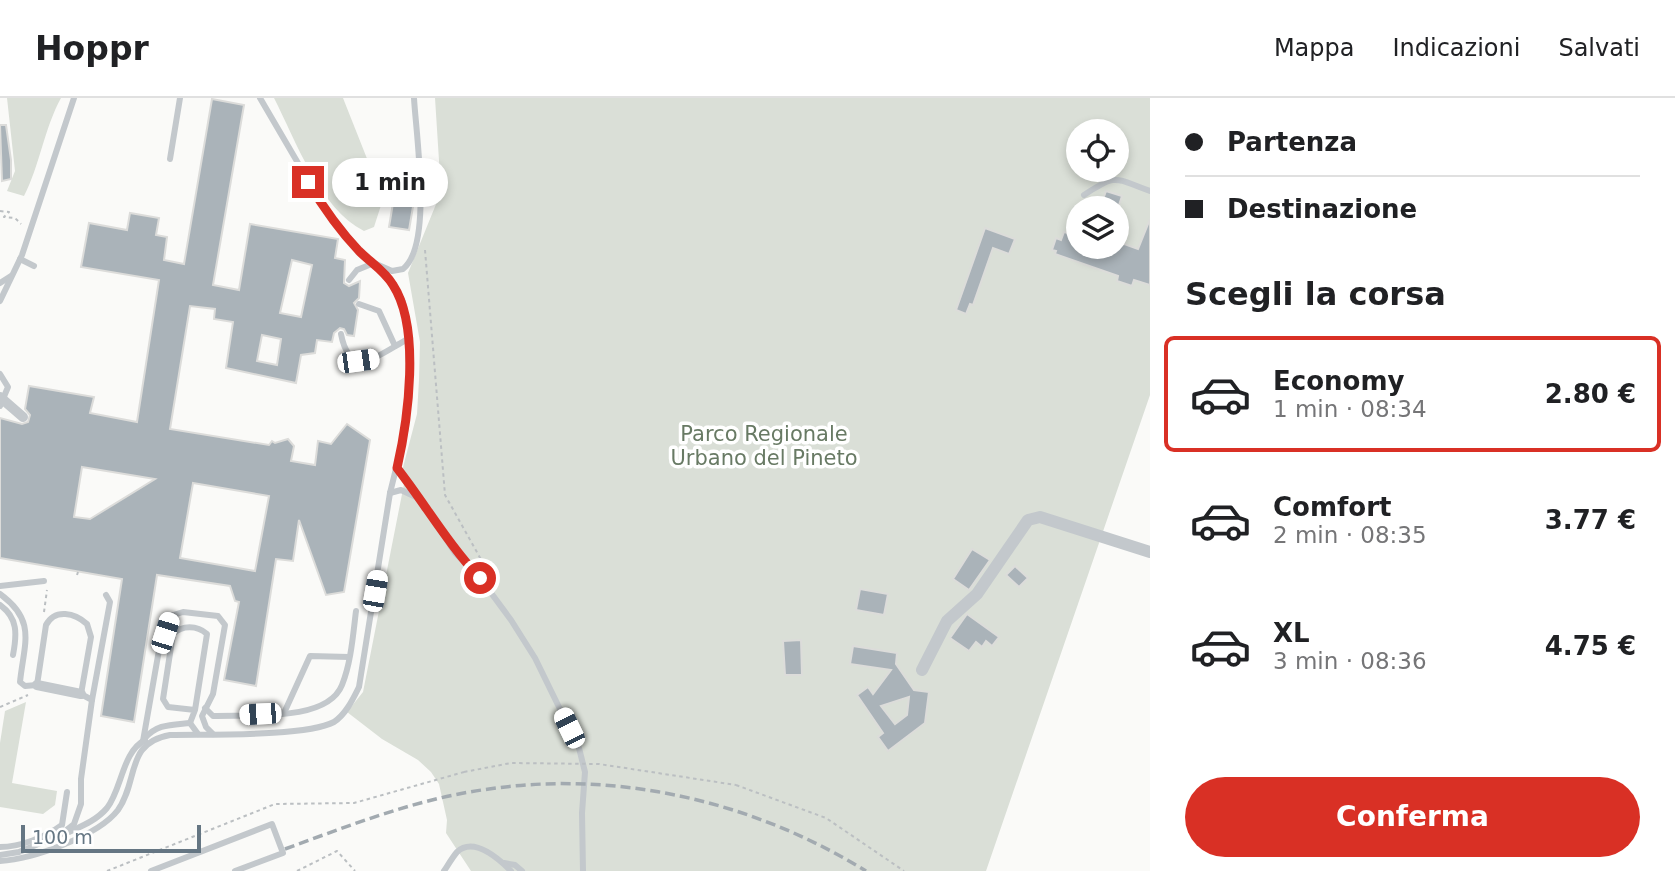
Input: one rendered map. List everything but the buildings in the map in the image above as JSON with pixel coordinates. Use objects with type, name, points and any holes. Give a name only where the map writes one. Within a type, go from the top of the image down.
[{"type":"street","points":[[0,397],[23,416]]},
{"type":"street","points":[[922,670],[947,621],[977,594],[1028,520],[1040,517],[1150,552]]},
{"type":"street","points":[[37,685],[81,694]]},
{"type":"lane","points":[[0,301],[30,233],[74,98]]},
{"type":"lane","points":[[170,159],[180,98]]},
{"type":"lane","points":[[142,741],[198,734],[312,729],[336,720],[345,712],[359,687],[364,664],[390,494],[408,409],[408,339],[403,302],[392,282],[360,251],[326,211],[260,98]]},
{"type":"lane","points":[[349,280],[357,270],[374,263],[392,271],[403,269],[414,252],[422,198],[414,98]]},
{"type":"lane","points":[[1084,195],[1108,179],[1115,178],[1150,191]]},
{"type":"lane","points":[[20,259],[34,266]]},
{"type":"lane","points":[[0,283],[13,275]]},
{"type":"lane","points":[[359,304],[380,311],[395,346]]},
{"type":"lane","points":[[341,334],[343,348],[349,356],[358,361],[373,359],[408,339]]},
{"type":"lane","points":[[0,374],[8,387],[0,406]]},
{"type":"lane","points":[[397,468],[411,484],[455,552],[480,578],[511,620],[535,658],[579,748],[585,772],[582,813],[583,871]]},
{"type":"lane","points":[[390,494],[401,490],[418,498]]},
{"type":"lane","points":[[0,586],[44,581]]},
{"type":"lane","points":[[0,594],[19,610],[25,623],[27,638],[20,681],[25,686],[37,685],[48,621],[58,614],[72,614],[85,621],[90,631],[81,694],[92,699]]},
{"type":"lane","points":[[60,835],[74,824],[80,812],[92,699],[110,602],[106,595]]},
{"type":"lane","points":[[0,605],[10,613],[16,627],[13,655]]},
{"type":"lane","points":[[205,708],[213,716],[312,711],[329,703],[342,686],[356,611]]},
{"type":"lane","points":[[142,741],[159,650],[170,616],[183,612],[218,616],[225,625],[213,695],[202,716],[206,727],[213,734]]},
{"type":"lane","points":[[190,723],[195,709],[207,634],[202,630],[178,628],[173,634],[163,699],[168,707],[195,709]]},
{"type":"lane","points":[[284,713],[310,656],[349,657]]},
{"type":"lane","points":[[190,723],[198,734]]},
{"type":"lane","points":[[0,855],[19,852],[94,820],[109,806],[135,747],[152,729],[190,723]]},
{"type":"lane","points":[[0,862],[53,848],[102,826],[120,807],[144,746],[153,738]]},
{"type":"lane","points":[[0,846],[14,845],[44,835],[62,825],[66,792]]},
{"type":"lane","points":[[151,871],[272,824],[283,853],[235,871]]},
{"type":"lane","points":[[444,871],[458,851],[466,847],[484,849],[511,871]]},
{"type":"lane","points":[[502,863],[514,865],[522,871]]},
{"type":"path","points":[[0,211],[9,212],[4,217],[15,218],[30,233]]},
{"type":"path","points":[[425,249],[445,495],[490,576]]},
{"type":"path","points":[[1,705],[27,696]]},
{"type":"path","points":[[107,871],[275,804],[354,803],[464,772],[511,763],[599,764],[736,785],[826,818],[904,871]]},
{"type":"path","points":[[297,871],[337,851],[355,871]]},
{"type":"green space","points":[[7,98],[61,98],[24,196],[7,191],[15,171]]},
{"type":"green space","points":[[274,98],[343,98],[383,199],[374,227],[364,231],[348,221],[334,207],[311,172]]},
{"type":"green space","name":"Parco Regionale Urbano del Pineto","points":[[435,98],[1150,98],[1150,395],[986,871],[471,871],[446,833],[447,820],[439,784],[431,772],[418,760],[382,739],[347,712],[363,692],[404,484],[402,471],[417,414],[420,342],[408,273],[441,192]]},
{"type":"green space","points":[[26,702],[12,783],[57,791],[55,805],[43,814],[0,807],[0,743],[5,711]]},
{"type":"railway","points":[[285,849],[386,813],[463,793],[538,784],[587,784],[636,788],[685,797],[732,810],[778,826],[866,871]]},
{"type":"route","points":[[308,182],[326,211],[360,251],[392,282],[403,302],[408,327],[409,384],[406,428],[397,468],[411,484],[455,552],[480,578]]}]
